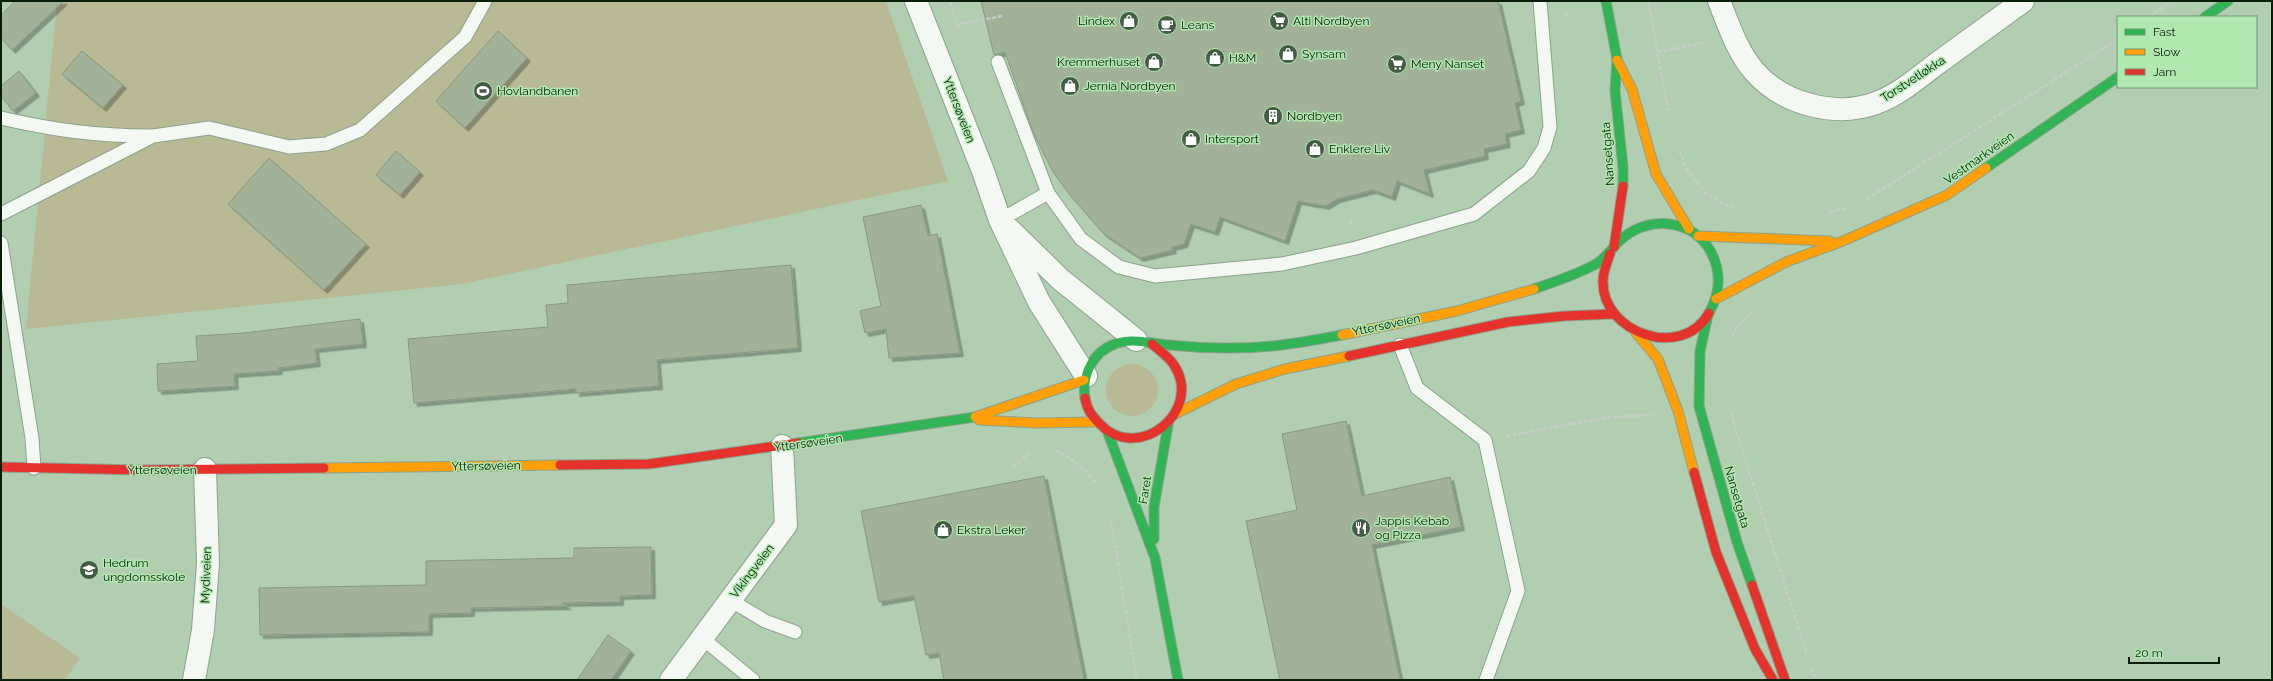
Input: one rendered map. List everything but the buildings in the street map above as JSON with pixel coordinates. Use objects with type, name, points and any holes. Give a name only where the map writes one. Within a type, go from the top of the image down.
[{"type":"main road","name":"Nansetgata","points":[[1606,1],[1617,59],[1615,91],[1623,167],[1622,203],[1612,250]]},
{"type":"main road","name":"Nansetgata","points":[[1617,59],[1632,89],[1656,174],[1669,198],[1689,229]]},
{"type":"main road","name":"Vestmarkveien","points":[[1716,299],[1786,262],[1843,241],[1947,195],[2117,78]]},
{"type":"main road","points":[[1666,223],[1689,229],[1698,236],[1709,248],[1717,264],[1719,282],[1716,299],[1708,315],[1695,328],[1679,336],[1664,339],[1650,338],[1636,333],[1623,324],[1614,314],[1607,302],[1602,285],[1604,270],[1612,250],[1620,240],[1633,230],[1649,224],[1666,223]]},
{"type":"main road","name":"Vestmarkveien","points":[[1698,236],[1780,241],[1843,241]]},
{"type":"main road","name":"Yttersøveien","points":[[1144,342],[1226,349],[1284,346],[1461,310],[1538,288],[1582,271],[1612,250]]},
{"type":"main road","name":"Yttersøveien","points":[[1177,412],[1236,384],[1262,375],[1508,322],[1564,316],[1614,314]]},
{"type":"main road","name":"Nansetgata","points":[[1708,315],[1700,351],[1699,406],[1738,542],[1785,680]]},
{"type":"main road","points":[[1636,333],[1658,359],[1678,411],[1716,552],[1755,649],[1773,680]]},
{"type":"main road","points":[[1120,342],[1144,342],[1166,353],[1177,366],[1182,385],[1183,398],[1177,412],[1168,426],[1155,434],[1140,439],[1124,439],[1108,433],[1095,422],[1087,408],[1084,378],[1093,360],[1105,349],[1120,342]]},
{"type":"main road","name":"Yttersøveien","points":[[1,467],[141,470],[649,464],[968,419],[1084,378]]},
{"type":"main road","name":"Yttersøveien","points":[[968,419],[1036,423],[1095,422]]},
{"type":"main road","name":"Faret","points":[[1168,426],[1154,506],[1155,558],[1178,680]]},
{"type":"main road","name":"Faret","points":[[1108,433],[1155,558]]},
{"type":"street","name":"Yttersøveien","points":[[916,1],[983,171],[1000,220],[1039,302],[1084,378]]},
{"type":"street","name":"Torstvetløkka","points":[[1719,1],[1733,37],[1755,72],[1775,89],[1798,101],[1826,109],[1854,108],[1876,103],[1904,88],[2023,1]]},
{"type":"street","name":"Yttersøveien","points":[[1000,220],[1060,279],[1144,342]]},
{"type":"street","name":"Vikingveien","points":[[671,680],[786,525],[782,446]]},
{"type":"street","name":"Mydiveien","points":[[194,680],[203,630],[208,563],[205,469]]},
{"type":"lane","points":[[1,118],[68,132],[106,136],[152,136],[209,128],[290,147],[326,144],[360,130],[465,37],[485,1]]},
{"type":"lane","points":[[998,62],[1048,193],[1081,239],[1119,267],[1155,276],[1282,264],[1356,248],[1474,214],[1529,171],[1544,148],[1550,127],[1540,1]]},
{"type":"lane","points":[[1,214],[152,136]]},
{"type":"lane","points":[[1000,220],[1048,193]]},
{"type":"lane","points":[[1,243],[32,438],[34,468]]},
{"type":"lane","points":[[1400,345],[1417,388],[1485,440],[1518,591],[1486,680]]},
{"type":"lane","points":[[730,600],[765,621],[795,632]]},
{"type":"lane","points":[[702,638],[753,680]]},
{"type":"path","points":[[2150,16],[2172,1]]},
{"type":"path","points":[[957,25],[1002,16]]},
{"type":"path","points":[[1658,52],[1733,37]]},
{"type":"path","points":[[1729,343],[1735,330],[1758,307]]},
{"type":"path","points":[[1731,412],[1808,660],[1817,680]]},
{"type":"path","points":[[1485,440],[1610,417],[1656,415]]},
{"type":"path","points":[[1014,466],[1034,448]]},
{"type":"path","points":[[1052,449],[1064,455],[1088,473],[1098,484]]},
{"type":"path","points":[[1110,518],[1137,680]]},
{"type":"green space","name":"Hovlandbanen","points":[[57,1],[886,1],[948,181],[462,284],[26,329]]},
{"type":"green space","points":[[1127,364],[1137,364],[1147,368],[1154,375],[1158,385],[1158,395],[1154,405],[1147,412],[1137,416],[1127,416],[1117,412],[1110,405],[1106,395],[1106,385],[1110,375],[1117,368]]},
{"type":"green space","points":[[1,604],[80,658],[65,680],[1,680]]},
{"type":"traffic: fast","points":[[1606,1],[1617,59],[1615,91],[1623,167],[1623,186]]},
{"type":"traffic: fast","points":[[2206,16],[2228,1]]},
{"type":"traffic: fast","points":[[1986,168],[2117,78]]},
{"type":"traffic: fast","points":[[1534,289],[1573,275],[1596,264],[1605,257],[1620,240],[1635,230],[1647,226],[1671,224],[1683,227],[1694,233],[1703,241],[1715,260],[1718,283],[1716,298],[1709,313]]},
{"type":"traffic: fast","points":[[1708,315],[1700,351],[1699,406],[1737,542],[1752,585]]},
{"type":"traffic: fast","points":[[1085,398],[1085,381],[1090,366],[1100,353],[1121,342],[1135,341],[1191,347],[1242,348],[1285,344],[1342,335]]},
{"type":"traffic: fast","points":[[798,443],[975,417]]},
{"type":"traffic: fast","points":[[1154,539],[1154,507],[1168,425]]},
{"type":"traffic: fast","points":[[1108,433],[1155,558],[1178,680]]},
{"type":"traffic: slow","points":[[1617,60],[1632,89],[1656,174],[1689,229]]},
{"type":"traffic: slow","points":[[1716,299],[1786,262],[1843,241],[1947,195],[1986,168]]},
{"type":"traffic: slow","points":[[1698,236],[1830,241]]},
{"type":"traffic: slow","points":[[1342,335],[1457,311],[1534,289]]},
{"type":"traffic: slow","points":[[1636,333],[1658,359],[1678,411],[1694,472]]},
{"type":"traffic: slow","points":[[1177,413],[1236,384],[1285,369],[1349,356]]},
{"type":"traffic: slow","points":[[975,417],[1084,380]]},
{"type":"traffic: slow","points":[[979,420],[1036,423],[1095,422]]},
{"type":"traffic: slow","points":[[324,468],[560,465]]},
{"type":"traffic: jam","points":[[1614,247],[1623,186]]},
{"type":"traffic: jam","points":[[1610,254],[1603,277],[1606,299],[1615,315],[1629,327],[1646,334],[1663,338],[1681,336],[1697,328],[1709,313]]},
{"type":"traffic: jam","points":[[1349,356],[1508,322],[1564,316],[1614,314]]},
{"type":"traffic: jam","points":[[1085,398],[1090,412],[1100,424],[1115,435],[1132,438],[1148,435],[1162,427],[1174,414],[1180,399],[1181,382],[1172,362],[1152,344]]},
{"type":"traffic: jam","points":[[560,465],[649,464],[798,443]]},
{"type":"traffic: jam","points":[[1,467],[141,470],[324,468]]},
{"type":"traffic: jam","points":[[1694,472],[1716,552],[1755,649],[1773,680]]},
{"type":"traffic: jam","points":[[1752,585],[1785,680]]},
{"type":"place","name":"Lindex","points":[[1129,21]]},
{"type":"place","name":"Alti Nordbyen","points":[[1279,21]]},
{"type":"place","name":"Leans","points":[[1167,25]]},
{"type":"place","name":"Synsam","points":[[1288,54]]},
{"type":"place","name":"H&M","points":[[1215,58]]},
{"type":"place","name":"Kremmerhuset","points":[[1154,62]]},
{"type":"place","name":"Meny Nanset","points":[[1397,64]]},
{"type":"place","name":"Jernia Nordbyen","points":[[1070,86]]},
{"type":"place","name":"Hovlandbanen","points":[[483,91]]},
{"type":"place","name":"Nordbyen","points":[[1273,116]]},
{"type":"place","name":"Intersport","points":[[1191,139]]},
{"type":"place","name":"Enklere Liv","points":[[1315,149]]},
{"type":"place","name":"Jappis Kebab og Pizza","points":[[1361,528]]},
{"type":"place","name":"Ekstra Leker","points":[[943,530]]},
{"type":"place","name":"Hedrum ungdomsskole","points":[[89,570]]}]
